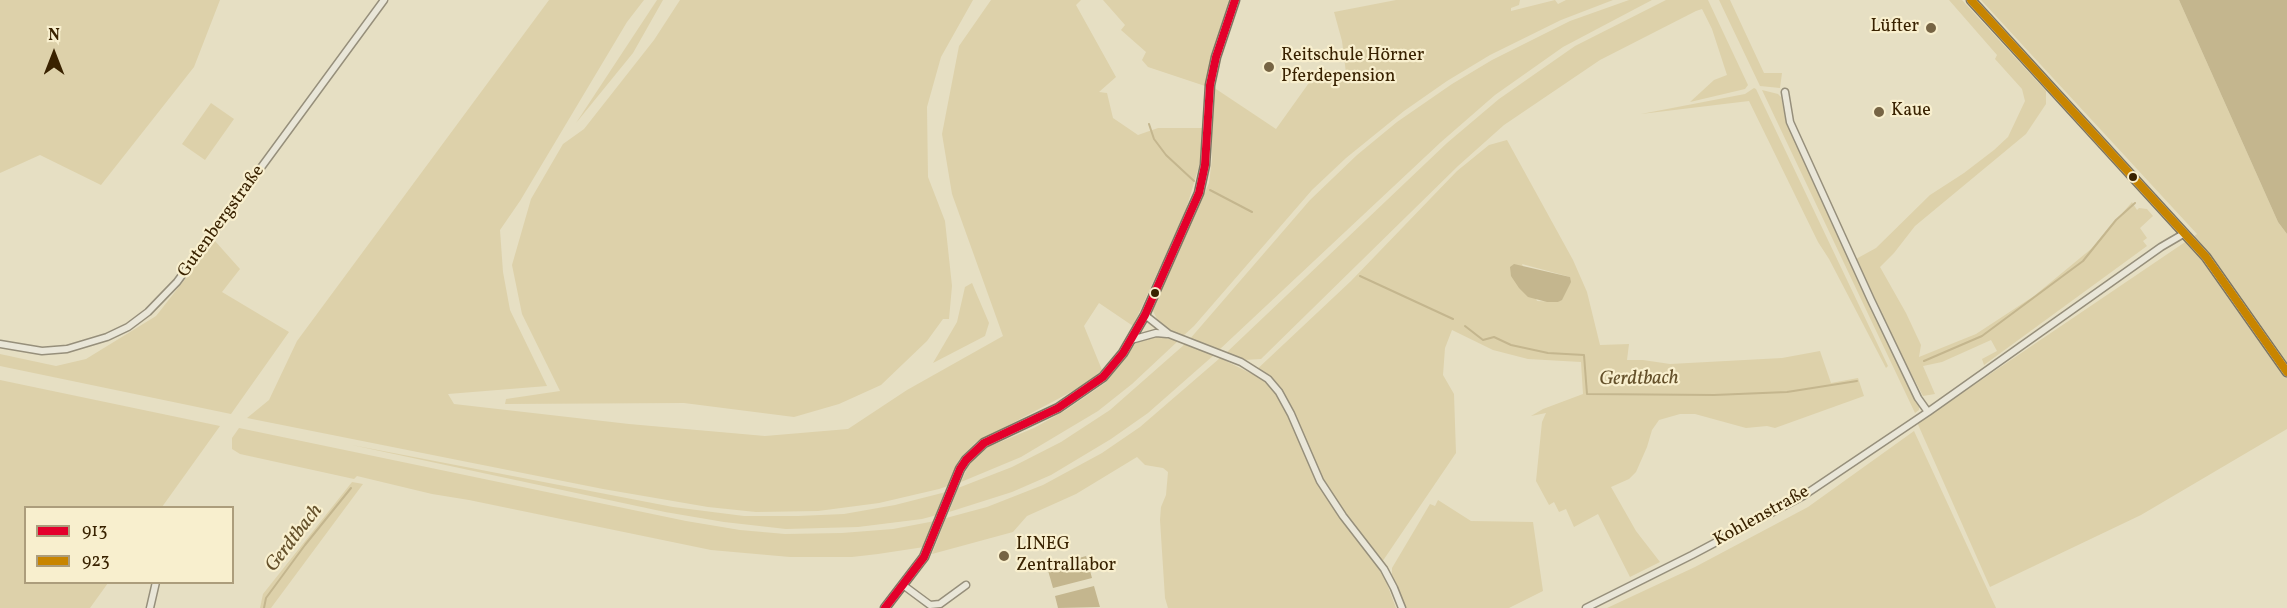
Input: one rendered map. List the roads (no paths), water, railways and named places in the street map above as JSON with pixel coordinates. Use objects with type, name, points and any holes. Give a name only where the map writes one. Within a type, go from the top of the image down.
[{"type":"main road","points":[[885,608],[924,557],[960,469],[966,460],[984,443],[1058,408],[1103,377],[1123,353],[1145,315],[1198,193],[1205,165],[1209,85],[1235,0]]},
{"type":"main road","points":[[1971,0],[2206,257],[2287,372]]},
{"type":"street","name":"Gutenbergstraße","points":[[0,344],[42,351],[67,349],[107,337],[128,327],[148,312],[177,282],[384,0]]},
{"type":"street","points":[[1785,92],[1790,122],[1918,398],[1929,412]]},
{"type":"street","name":"Kohlenstraße","points":[[1587,608],[1803,496],[1929,412],[2161,247],[2185,233]]},
{"type":"street","points":[[1145,315],[1169,334]]},
{"type":"street","points":[[1130,340],[1156,333],[1169,334],[1241,362],[1254,369],[1274,386],[1291,414],[1320,481],[1343,516],[1384,569],[1402,608]]},
{"type":"street","points":[[150,608],[156,584]]},
{"type":"street","points":[[903,585],[930,605],[940,604],[966,585]]},
{"type":"waterway","name":"Gerdtbach","points":[[1149,124],[1154,139],[1166,155],[1194,181]]},
{"type":"waterway","name":"Gerdtbach","points":[[1210,190],[1252,212]]},
{"type":"waterway","name":"Gerdtbach","points":[[1924,361],[1982,336],[2083,261],[2116,220],[2135,203]]},
{"type":"waterway","name":"Gerdtbach","points":[[1360,276],[1453,319]]},
{"type":"waterway","name":"Gerdtbach","points":[[1465,326],[1483,340],[1494,337],[1511,345],[1548,353],[1584,355],[1587,394],[1714,395],[1787,392],[1857,381]]},
{"type":"waterway","name":"Gerdtbach","points":[[264,608],[266,598],[351,488]]},
{"type":"place","name":"Lüfter","points":[[1931,28]]},
{"type":"place","name":"Reitschule Hörner Pferdepension","points":[[1269,67]]},
{"type":"place","name":"Kaue","points":[[1879,112]]},
{"type":"place","name":"LINEG Zentrallabor","points":[[1004,556]]}]
